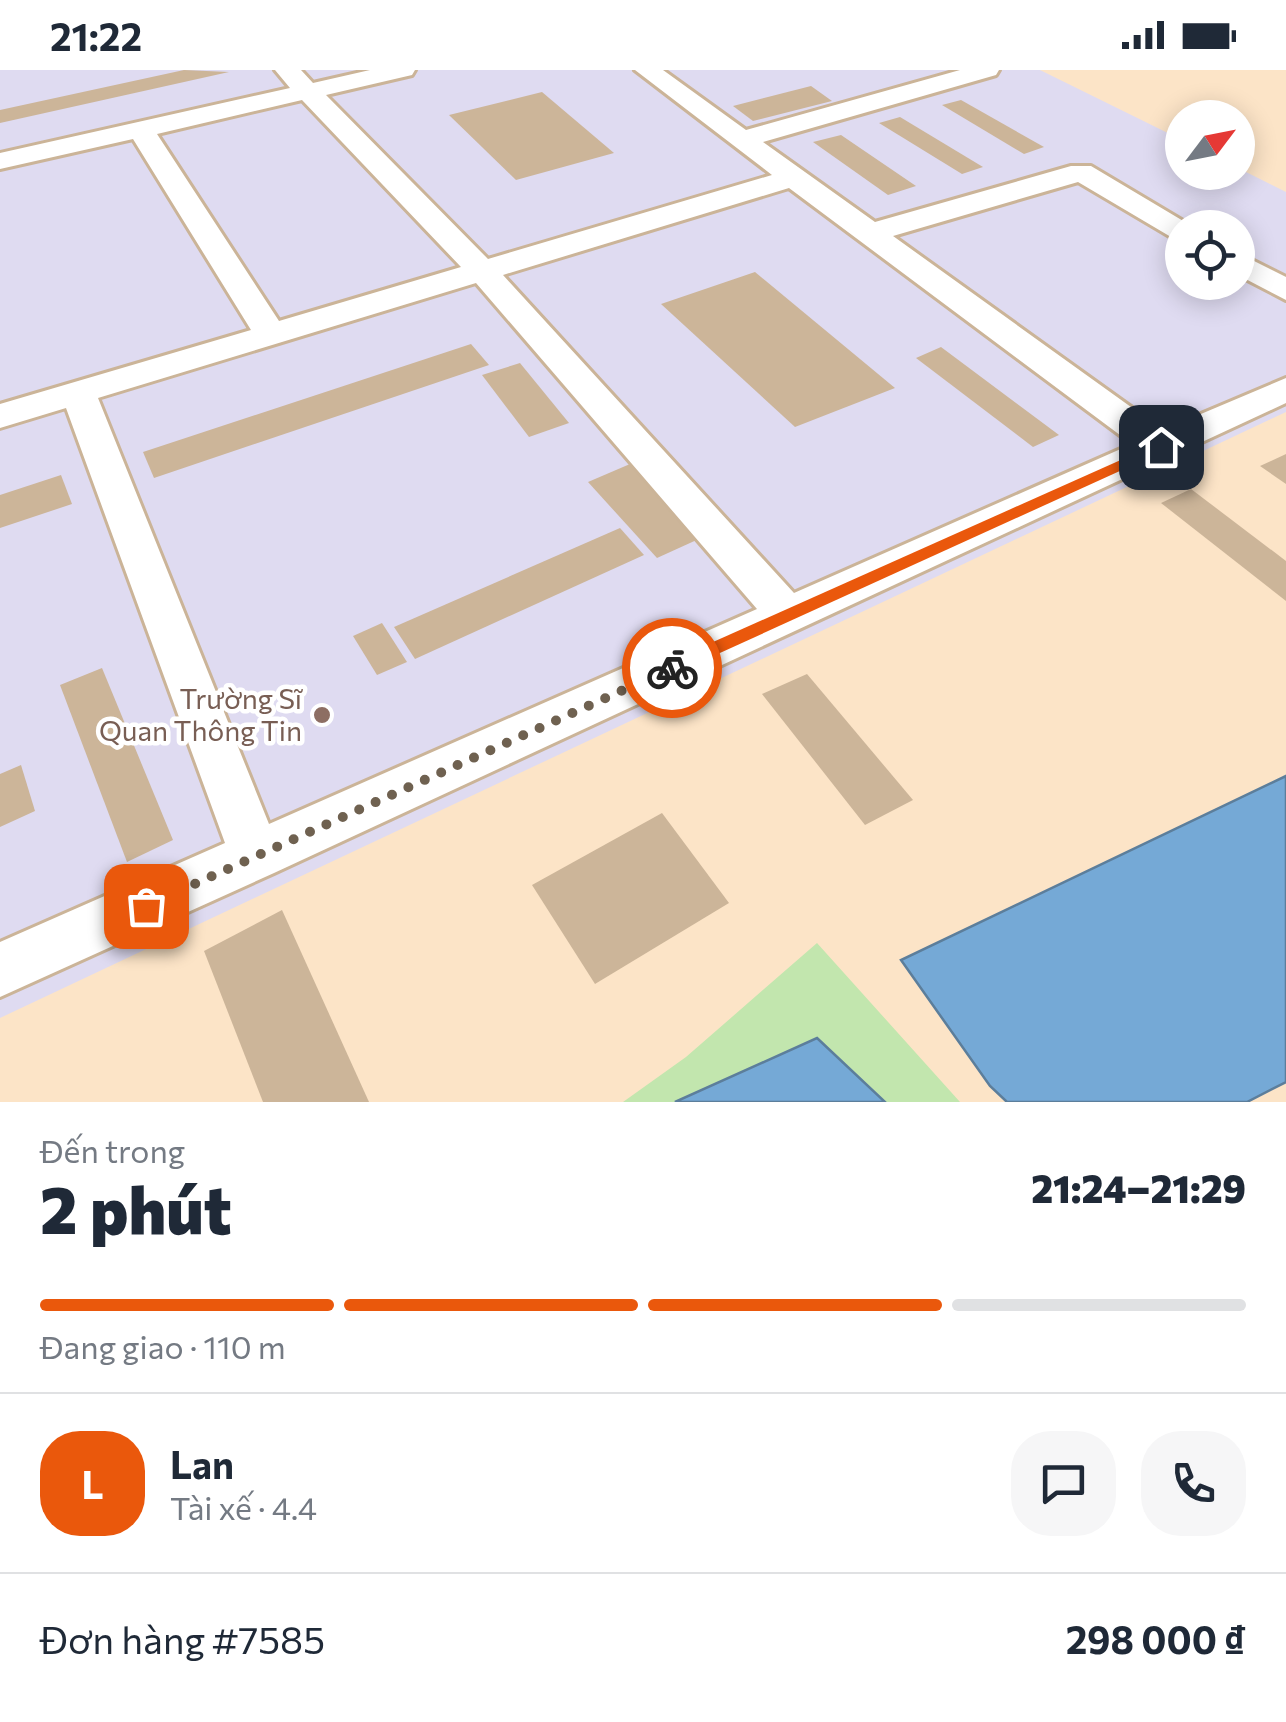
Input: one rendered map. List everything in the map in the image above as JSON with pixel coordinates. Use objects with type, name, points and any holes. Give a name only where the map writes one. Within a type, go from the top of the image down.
[{"type":"lane","points":[[0,161],[140,128],[296,81],[403,70]]},
{"type":"lane","points":[[647,70],[1161,447]]},
{"type":"lane","points":[[742,139],[987,70]]},
{"type":"lane","points":[[296,81],[482,271],[788,615]]},
{"type":"lane","points":[[140,128],[270,332]]},
{"type":"lane","points":[[871,233],[1081,172],[1165,220]]},
{"type":"lane","points":[[0,416],[795,177]]},
{"type":"lane","points":[[1255,272],[1286,290]]},
{"type":"lane","points":[[0,970],[1286,389]]},
{"type":"lane","points":[[78,392],[256,857]]},
{"type":"shaded area","name":"Trường Sĩ Quan Thông Tin","points":[[0,70],[1040,70],[1165,132],[1165,190],[1255,190],[1255,176],[1286,192],[1286,412],[0,1018]]},
{"type":"green space","points":[[817,943],[960,1102],[885,1102],[816,1038],[675,1102],[623,1102],[686,1057]]},
{"type":"water","points":[[1286,776],[1286,1082],[1247,1102],[1007,1102],[990,1086],[901,960]]},
{"type":"water","points":[[817,1038],[885,1102],[675,1102]]},
{"type":"building","points":[[184,70],[229,72],[0,123],[0,110]]},
{"type":"building","points":[[811,86],[832,101],[753,121],[733,106]]},
{"type":"building","points":[[542,92],[614,153],[516,180],[449,115]]},
{"type":"building","points":[[961,100],[1044,147],[1024,154],[942,105]]},
{"type":"building","points":[[900,117],[983,167],[962,174],[879,123]]},
{"type":"building","points":[[841,135],[916,186],[888,195],[813,142]]},
{"type":"building","points":[[755,272],[895,388],[795,427],[661,304]]},
{"type":"building","points":[[471,344],[489,365],[154,478],[143,452]]},
{"type":"building","points":[[941,347],[1059,435],[1033,447],[916,358]]},
{"type":"building","points":[[520,363],[569,423],[529,437],[482,375]]},
{"type":"building","points":[[1286,454],[1286,484],[1260,466]]},
{"type":"building","points":[[630,464],[701,538],[657,558],[588,482]]},
{"type":"building","points":[[61,475],[72,504],[0,528],[0,495]]},
{"type":"building","points":[[1191,489],[1286,561],[1286,601],[1161,503]]},
{"type":"building","points":[[620,528],[644,555],[415,659],[394,627]]},
{"type":"building","points":[[382,623],[407,662],[377,675],[353,636]]},
{"type":"building","points":[[102,668],[173,840],[127,862],[60,685]]},
{"type":"building","points":[[807,674],[913,800],[865,825],[762,694]]},
{"type":"building","points":[[21,765],[35,811],[0,827],[0,774]]},
{"type":"building","points":[[662,813],[729,903],[595,984],[532,885]]},
{"type":"building","points":[[282,910],[369,1102],[263,1102],[204,951]]},
{"type":"way so far","points":[[146,906],[672,668]]},
{"type":"place","name":"Trường Sĩ Quan Thông Tin","points":[[322,715]]},
{"type":"route","points":[[672,668],[1161,447]]}]
